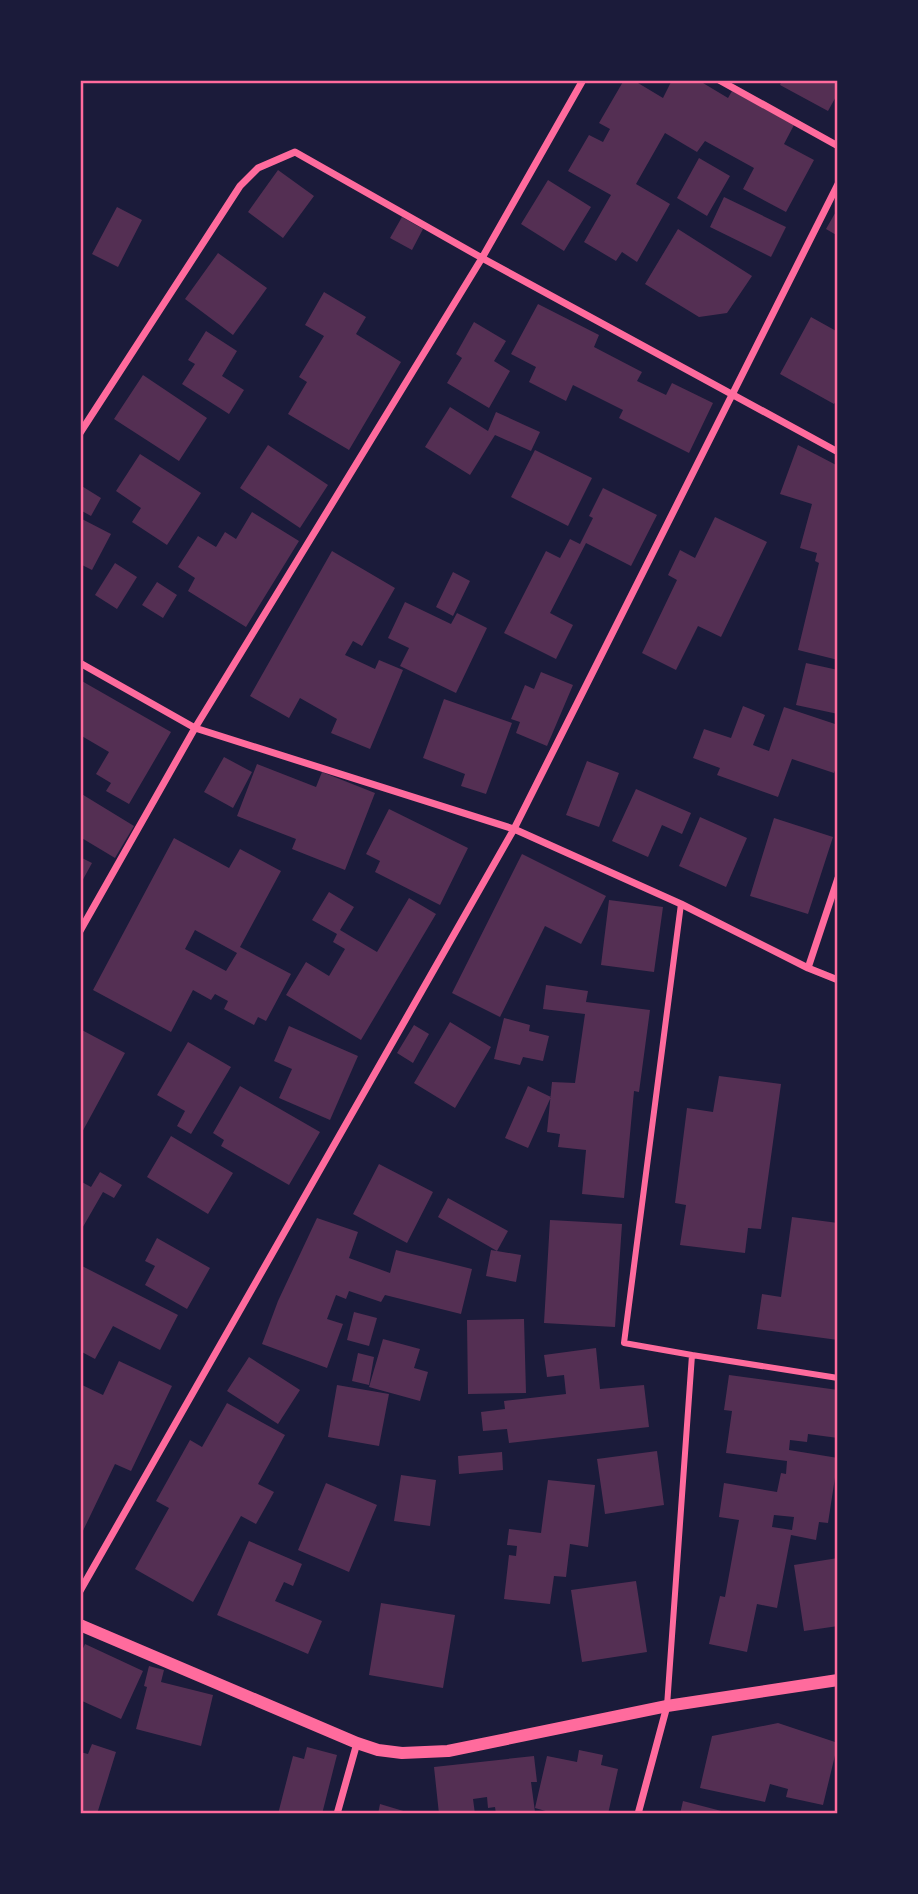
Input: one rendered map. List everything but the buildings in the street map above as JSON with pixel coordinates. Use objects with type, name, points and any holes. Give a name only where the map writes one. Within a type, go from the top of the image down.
[{"type":"street","points":[[80,931],[195,727],[482,258],[583,80]]},
{"type":"street","points":[[719,80],[838,146]]},
{"type":"street","points":[[80,433],[240,186],[258,169],[295,152],[482,258],[838,452]]},
{"type":"street","points":[[80,1591],[514,829],[838,184]]},
{"type":"street","points":[[80,663],[195,727],[514,829],[681,904],[808,968],[838,979]]},
{"type":"street","points":[[808,968],[838,878]]},
{"type":"street","points":[[681,904],[624,1343],[838,1378]]},
{"type":"street","points":[[638,1814],[667,1706],[692,1356]]},
{"type":"street","points":[[80,1625],[357,1744],[402,1753],[448,1751],[667,1706],[838,1680]]},
{"type":"street","points":[[337,1814],[357,1744]]}]
